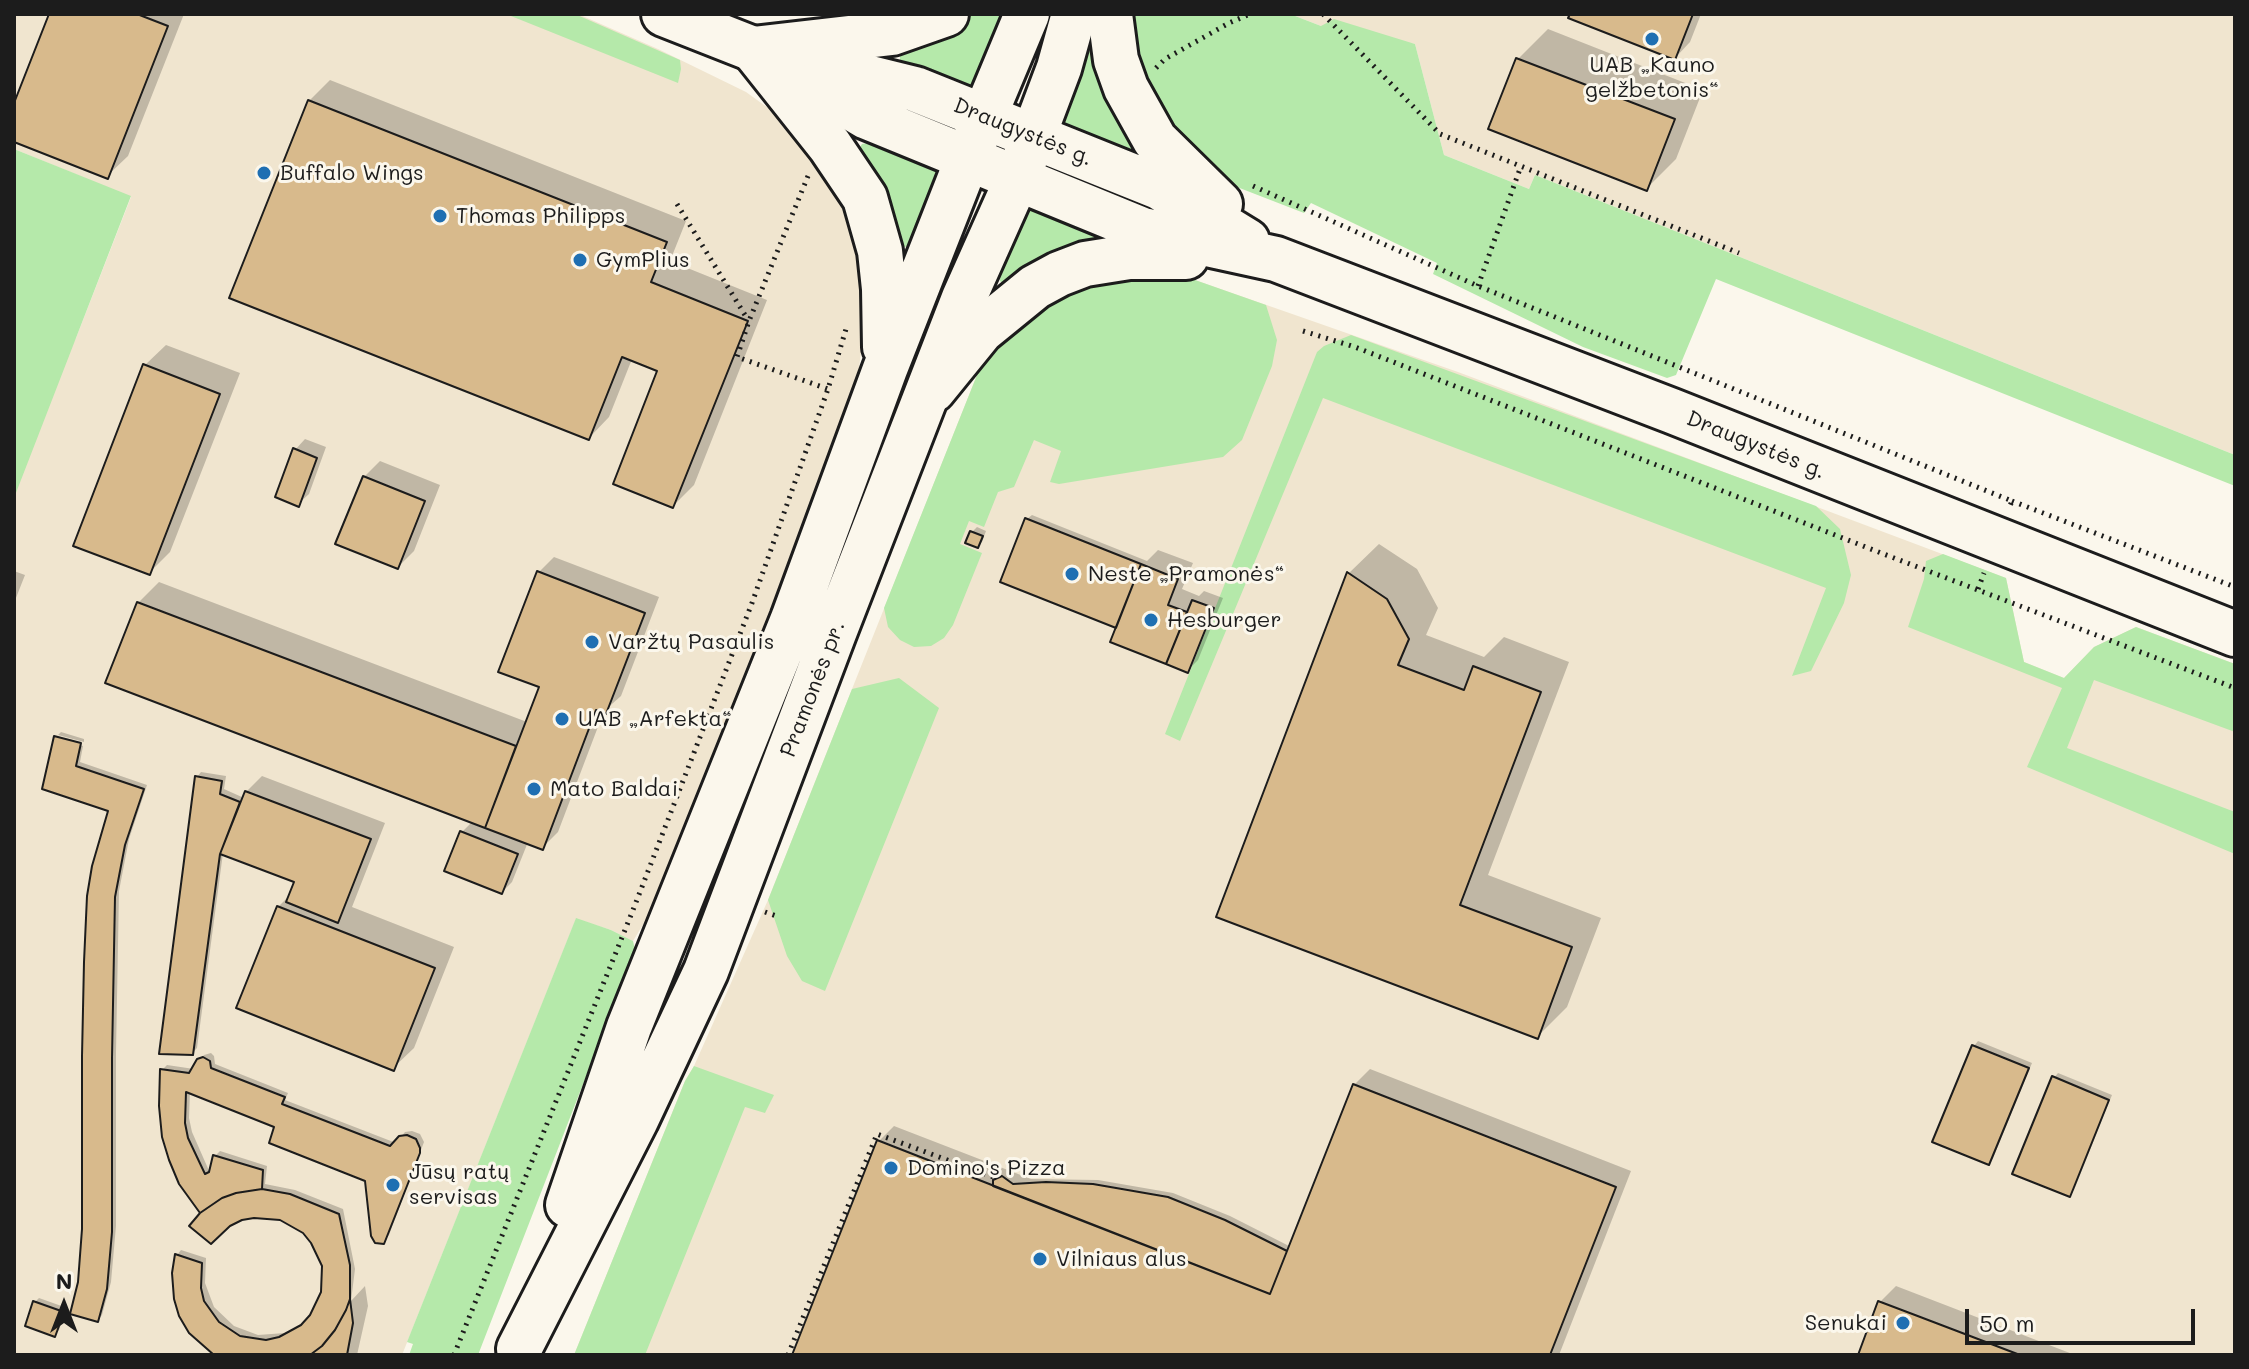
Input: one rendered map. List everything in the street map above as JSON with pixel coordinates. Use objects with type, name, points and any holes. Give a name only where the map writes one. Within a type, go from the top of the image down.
[{"type":"main road","name":"Draugystės g.","points":[[664,14],[753,49],[915,89],[1034,136],[1159,187],[1276,259]]},
{"type":"main road","points":[[753,49],[892,33],[946,14]]},
{"type":"main road","name":"Pramonės pr.","points":[[518,1352],[629,1027],[793,619],[885,369],[1027,14]]},
{"type":"main road","name":"Pramonės pr.","points":[[518,1352],[636,1120],[706,971],[964,298],[1034,136],[1059,68],[1074,14]]},
{"type":"main road","points":[[1110,14],[1116,60],[1126,88],[1155,140],[1276,259]]},
{"type":"main road","name":"Draugystės g.","points":[[753,49],[867,117],[1143,230],[1276,259],[1672,411],[2235,634]]},
{"type":"main road","points":[[753,49],[830,146],[865,198],[880,251],[885,369]]},
{"type":"main road","points":[[926,398],[981,331],[1035,287],[1059,274],[1085,264],[1129,257],[1276,259]]},
{"type":"path","points":[[1149,75],[1165,59],[1250,14]]},
{"type":"path","points":[[1323,14],[1440,134],[1739,253]]},
{"type":"path","points":[[812,165],[737,357],[828,389]]},
{"type":"path","points":[[1478,286],[1521,166]]},
{"type":"path","points":[[1248,184],[1478,286],[2012,501],[2235,587]]},
{"type":"path","points":[[677,204],[749,321]]},
{"type":"path","points":[[454,1355],[747,617],[828,389],[848,320]]},
{"type":"path","points":[[1303,331],[1355,347],[2235,688]]},
{"type":"path","points":[[1978,589],[2012,501]]},
{"type":"path","points":[[788,1355],[877,1134],[996,1178]]},
{"type":"shaded area","points":[[14,14],[578,14],[746,92],[807,136],[862,238],[868,300],[858,375],[658,900],[633,941],[576,919],[402,1355],[14,1355],[14,454],[76,338],[131,197],[14,149]]},
{"type":"shaded area","name":"UAB „Kauno gelžbetonis“","points":[[1290,14],[2235,14],[2235,455],[1535,175],[1529,189],[1444,155],[1415,44],[1321,26]]},
{"type":"shaded area","points":[[1195,280],[1458,372],[2006,578],[2024,662],[2064,678],[2094,647],[2136,627],[2235,664],[2235,1355],[574,1355],[685,1081],[768,900],[981,365]]},
{"type":"green space","points":[[506,14],[575,14],[680,60],[678,83]]},
{"type":"green space","points":[[969,14],[1003,14],[975,85],[967,90],[900,64],[900,51]]},
{"type":"green space","points":[[1125,14],[1290,14],[1321,26],[1334,19],[1415,44],[1444,155],[1529,189],[1535,175],[2235,455],[2235,486],[1716,279],[1676,375],[1667,378],[1583,347],[1433,274],[1437,263],[1311,203],[1304,213],[1237,187],[1198,165],[1139,81]]},
{"type":"green space","points":[[1097,48],[1139,149],[1133,154],[1063,129],[1061,124],[1083,54],[1088,49]]},
{"type":"green space","points":[[874,143],[942,169],[912,244],[899,249],[858,150],[862,144]]},
{"type":"green space","points":[[14,149],[131,196],[14,498]]},
{"type":"green space","points":[[1032,206],[1102,233],[1101,242],[1004,285],[999,276],[1022,213]]},
{"type":"green space","points":[[1169,274],[1266,305],[1277,340],[1272,366],[1242,440],[1223,457],[1059,484],[1050,482],[1061,451],[1034,440],[1014,487],[998,492],[984,527],[969,521],[960,544],[982,553],[953,625],[944,638],[931,646],[914,647],[900,640],[888,627],[884,608],[981,365],[1007,323],[1081,278]]},
{"type":"green space","points":[[1351,335],[1816,506],[1840,529],[1851,575],[1844,603],[1811,671],[1792,676],[1826,588],[1323,398],[1180,741],[1165,734],[1317,352]]},
{"type":"green space","points":[[1943,554],[2006,578],[2024,662],[2064,678],[2094,647],[2136,627],[2235,664],[2235,732],[2094,680],[2067,748],[2235,812],[2235,854],[2027,767],[2062,688],[1908,627],[1924,579],[1926,561]]},
{"type":"green space","points":[[899,678],[939,708],[825,991],[802,981],[787,956],[768,900],[852,689]]},
{"type":"green space","points":[[576,918],[633,941],[635,950],[478,1355],[409,1355],[413,1344],[407,1342]]},
{"type":"green space","points":[[694,1066],[774,1095],[765,1113],[745,1107],[645,1355],[574,1355],[685,1081]]},
{"type":"building","points":[[49,14],[137,14],[168,26],[108,179],[14,142],[14,103]]},
{"type":"building","name":"UAB „Kauno gelžbetonis“","points":[[1570,14],[1693,14],[1675,60],[1568,18]]},
{"type":"building","points":[[1516,58],[1675,119],[1647,191],[1488,129]]},
{"type":"building","points":[[308,100],[667,242],[651,282],[748,321],[673,508],[613,484],[657,371],[622,357],[589,440],[229,298]]},
{"type":"building","points":[[143,364],[220,394],[150,575],[73,546]]},
{"type":"building","points":[[293,448],[317,458],[299,507],[275,497]]},
{"type":"building","points":[[363,476],[425,501],[398,569],[335,544]]},
{"type":"building","points":[[1025,518],[1141,564],[1116,628],[1000,582]]},
{"type":"building","points":[[970,531],[983,536],[978,548],[965,543]]},
{"type":"building","name":"Hesburger","points":[[1141,564],[1178,579],[1168,605],[1187,612],[1166,664],[1110,642]]},
{"type":"building","points":[[537,571],[645,613],[606,714],[596,710],[543,850],[485,828],[539,687],[498,672]]},
{"type":"building","points":[[1347,572],[1387,599],[1409,639],[1398,665],[1464,690],[1473,666],[1541,692],[1460,905],[1572,947],[1538,1039],[1216,917]]},
{"type":"building","points":[[1192,600],[1214,608],[1188,673],[1166,664]]},
{"type":"building","points":[[137,602],[516,746],[485,828],[105,683]]},
{"type":"building","points":[[54,736],[81,743],[76,766],[144,789],[125,845],[115,897],[112,1232],[107,1289],[98,1322],[70,1314],[78,1282],[82,1229],[82,1056],[87,896],[108,811],[42,789]]},
{"type":"building","points":[[195,776],[222,781],[220,794],[240,802],[220,854],[193,1055],[159,1054]]},
{"type":"building","points":[[245,791],[371,839],[338,923],[286,902],[294,882],[220,854]]},
{"type":"building","points":[[460,831],[518,854],[502,894],[444,871]]},
{"type":"building","points":[[277,906],[435,968],[394,1071],[236,1008]]},
{"type":"building","points":[[1972,1045],[2029,1068],[1989,1165],[1932,1142]]},
{"type":"building","points":[[203,1057],[210,1061],[211,1068],[285,1097],[282,1104],[390,1146],[399,1136],[416,1139],[420,1153],[384,1244],[375,1243],[371,1236],[365,1181],[269,1143],[274,1127],[186,1092],[188,1138],[205,1174],[209,1172],[213,1155],[263,1170],[262,1189],[222,1198],[200,1213],[179,1184],[169,1160],[162,1137],[159,1106],[160,1069],[189,1073],[197,1059]]},
{"type":"building","points":[[2052,1076],[2109,1100],[2070,1197],[2012,1174]]},
{"type":"building","points":[[1353,1084],[1616,1187],[1550,1355],[792,1355],[877,1140],[1270,1294]]},
{"type":"building","points":[[1002,1176],[1013,1184],[1093,1184],[1168,1197],[1225,1220],[1287,1251],[1270,1294],[993,1186],[993,1180]]},
{"type":"building","points":[[262,1189],[290,1194],[339,1214],[350,1265],[350,1299],[335,1330],[310,1355],[214,1355],[189,1333],[179,1316],[172,1273],[175,1254],[202,1263],[204,1301],[219,1322],[240,1336],[266,1340],[279,1337],[301,1325],[310,1315],[321,1292],[322,1266],[311,1243],[303,1233],[280,1220],[242,1220],[230,1226],[211,1244],[189,1226],[200,1213],[222,1198]]},
{"type":"building","points":[[350,1299],[353,1323],[347,1355],[310,1355],[335,1330]]},
{"type":"building","points":[[33,1301],[64,1312],[55,1337],[25,1326]]},
{"type":"building","name":"Senukai","points":[[1878,1301],[1915,1315],[2020,1355],[1858,1355]]},
{"type":"place","name":"UAB „Kauno gelžbetonis“","points":[[1652,39]]},
{"type":"place","name":"Buffalo Wings","points":[[264,173]]},
{"type":"place","name":"Thomas Philipps","points":[[440,216]]},
{"type":"place","name":"GymPlius","points":[[580,260]]},
{"type":"place","name":"Neste „Pramonės“","points":[[1072,574]]},
{"type":"place","name":"Hesburger","points":[[1151,620]]},
{"type":"place","name":"Varžtų Pasaulis","points":[[592,642]]},
{"type":"place","name":"UAB „Arfekta“","points":[[562,719]]},
{"type":"place","name":"Mato Baldai","points":[[534,789]]},
{"type":"place","name":"Domino's Pizza","points":[[891,1168]]},
{"type":"place","name":"Jūsų ratų servisas","points":[[393,1185]]},
{"type":"place","name":"Vilniaus alus","points":[[1040,1259]]},
{"type":"place","name":"Senukai","points":[[1903,1323]]}]
